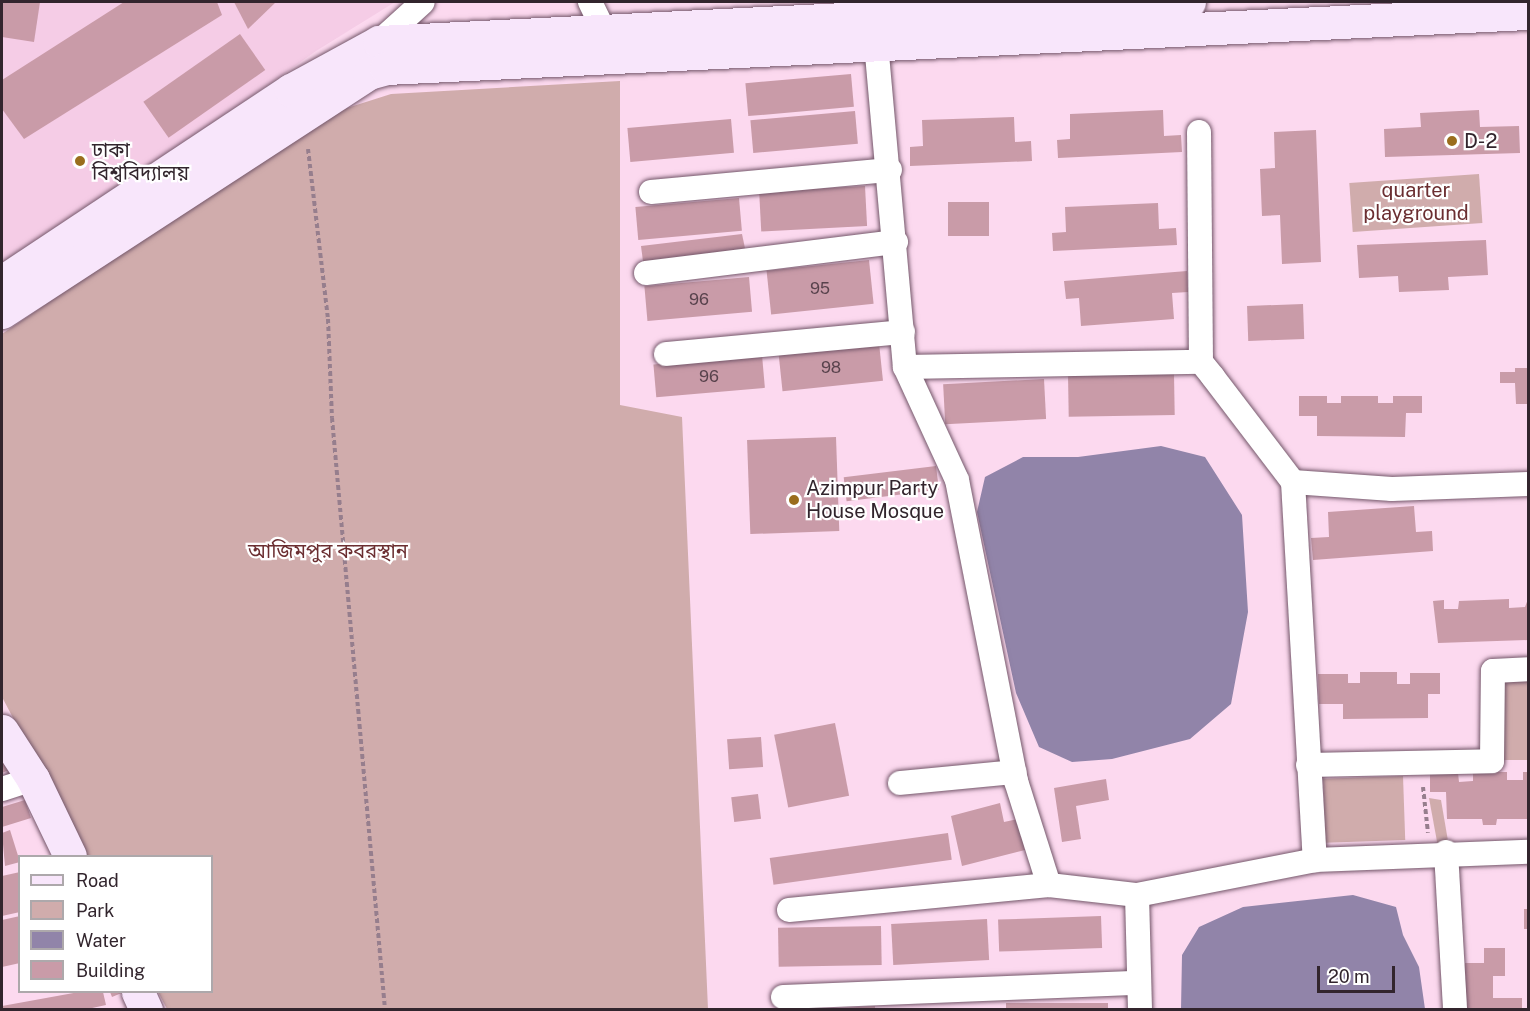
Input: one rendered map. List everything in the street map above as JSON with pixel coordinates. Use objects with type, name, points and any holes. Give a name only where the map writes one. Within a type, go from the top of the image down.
[{"type":"main road","points":[[2,282],[291,90],[379,42],[600,29],[1188,2]]},
{"type":"main road","points":[[2,312],[369,73],[403,65],[600,29],[876,43],[1528,13]]},
{"type":"main road","points":[[2,731],[33,779],[70,855]]},
{"type":"main road","points":[[138,993],[146,1010]]},
{"type":"street","points":[[379,42],[423,2]]},
{"type":"street","points":[[876,43],[890,170],[905,367],[957,480],[1014,772],[1049,885]]},
{"type":"street","points":[[1199,132],[1201,362],[1293,482],[1315,860]]},
{"type":"street","points":[[651,192],[890,170]]},
{"type":"street","points":[[646,273],[896,242]]},
{"type":"street","points":[[666,354],[903,332]]},
{"type":"street","points":[[905,367],[1201,362]]},
{"type":"street","points":[[1293,482],[1392,489],[1528,484]]},
{"type":"street","points":[[1308,765],[1492,761],[1493,671],[1528,669]]},
{"type":"street","points":[[900,783],[1014,772]]},
{"type":"street","points":[[2,789],[33,779]]},
{"type":"street","points":[[789,910],[1049,885],[1137,895],[1315,860],[1528,852]]},
{"type":"street","points":[[1438,854],[1455,1010]]},
{"type":"street","points":[[1137,895],[1140,1010]]},
{"type":"street","points":[[783,997],[1139,983]]},
{"type":"path","points":[[309,149],[328,319],[332,418],[385,1010]]},
{"type":"path","points":[[1420,763],[1438,854]]},
{"type":"shaded area","name":"ঢাকা বিশ্ববিদ্যালয়","points":[[2,2],[395,2],[316,51],[2,272]]},
{"type":"green space","name":"আজিমপুর কবরস্থান","points":[[620,81],[620,405],[682,417],[708,1009],[167,1009],[159,993],[213,993],[213,855],[85,855],[2,697],[2,334],[325,115],[391,94]]},
{"type":"green space","name":"quarter playground","points":[[1479,174],[1482,223],[1353,232],[1349,183]]},
{"type":"green space","points":[[1499,674],[1528,674],[1528,760],[1499,760]]},
{"type":"green space","points":[[1403,776],[1405,840],[1325,843],[1323,779]]},
{"type":"green space","points":[[1429,798],[1441,800],[1448,841],[1438,847]]},
{"type":"water","points":[[1161,446],[1205,457],[1242,515],[1248,612],[1231,704],[1190,739],[1112,759],[1072,762],[1039,747],[1016,693],[977,512],[985,477],[1023,457],[1078,457]]},
{"type":"water","points":[[1353,895],[1396,907],[1403,935],[1419,967],[1425,1009],[1181,1009],[1182,955],[1199,927],[1243,907]]},
{"type":"building","points":[[2,2],[40,2],[34,42],[2,37]]},
{"type":"building","points":[[124,2],[217,2],[222,15],[24,139],[2,109],[2,80]]},
{"type":"building","points":[[234,2],[276,2],[248,29]]},
{"type":"building","points":[[240,34],[265,70],[169,138],[143,102]]},
{"type":"building","points":[[851,74],[854,107],[748,116],[745,83]]},
{"type":"building","points":[[1163,110],[1164,136],[1181,135],[1182,152],[1058,158],[1057,140],[1070,139],[1070,114]]},
{"type":"building","name":"D-2","points":[[1479,110],[1480,127],[1519,126],[1520,153],[1385,157],[1384,129],[1421,127],[1420,113]]},
{"type":"building","points":[[855,111],[858,144],[753,153],[750,120]]},
{"type":"building","points":[[1014,117],[1015,142],[1031,141],[1032,161],[910,166],[910,147],[923,146],[922,120]]},
{"type":"building","points":[[731,119],[734,153],[630,162],[627,128]]},
{"type":"building","points":[[1316,130],[1321,262],[1282,264],[1280,215],[1262,216],[1260,169],[1275,168],[1274,132]]},
{"type":"building","points":[[865,186],[867,226],[761,231],[759,192]]},
{"type":"building","points":[[739,198],[742,231],[638,240],[635,207]]},
{"type":"building","points":[[948,202],[989,202],[989,236],[948,236]]},
{"type":"building","points":[[1158,203],[1159,229],[1176,228],[1177,245],[1053,251],[1052,233],[1066,232],[1065,207]]},
{"type":"building","points":[[742,234],[746,253],[644,269],[641,246]]},
{"type":"building","points":[[1486,240],[1488,275],[1448,277],[1449,290],[1399,292],[1398,276],[1359,278],[1357,245]]},
{"type":"building","points":[[869,260],[874,304],[771,315],[767,271]]},
{"type":"building","points":[[1187,271],[1188,292],[1172,293],[1174,319],[1081,326],[1079,298],[1066,299],[1064,281]]},
{"type":"building","points":[[749,277],[752,312],[647,321],[644,286]]},
{"type":"building","points":[[1303,304],[1304,339],[1248,341],[1247,306]]},
{"type":"building","points":[[879,343],[883,381],[783,391],[779,354]]},
{"type":"building","points":[[762,355],[765,388],[656,397],[653,364]]},
{"type":"building","points":[[1515,368],[1528,368],[1528,404],[1516,404],[1515,383],[1500,383],[1500,372],[1515,372]]},
{"type":"building","points":[[1174,374],[1175,415],[1069,417],[1068,376]]},
{"type":"building","points":[[1044,379],[1046,419],[945,424],[943,384]]},
{"type":"building","points":[[1299,396],[1327,396],[1327,403],[1341,403],[1341,396],[1378,396],[1378,403],[1393,403],[1393,396],[1422,396],[1422,413],[1406,413],[1405,437],[1317,436],[1317,416],[1299,416]]},
{"type":"building","name":"Azimpur Party House Mosque","points":[[836,437],[839,531],[750,534],[747,440]]},
{"type":"building","points":[[936,466],[939,490],[847,501],[844,477]]},
{"type":"building","points":[[1414,506],[1416,532],[1432,531],[1433,551],[1313,560],[1311,538],[1329,537],[1328,512]]},
{"type":"building","points":[[1509,599],[1509,608],[1525,607],[1528,599],[1528,640],[1438,643],[1433,601],[1444,600],[1444,609],[1458,609],[1459,601]]},
{"type":"building","points":[[1360,672],[1397,672],[1397,684],[1410,684],[1410,673],[1440,673],[1440,694],[1428,694],[1428,718],[1343,719],[1343,704],[1319,704],[1318,674],[1348,674],[1348,683],[1360,683]]},
{"type":"building","points":[[835,723],[849,796],[788,807],[774,735]]},
{"type":"building","points":[[761,737],[763,767],[729,769],[727,739]]},
{"type":"building","points":[[2,749],[11,769],[2,773]]},
{"type":"building","points":[[1473,772],[1507,772],[1507,780],[1523,780],[1523,772],[1528,772],[1528,819],[1497,819],[1496,825],[1483,825],[1482,819],[1447,819],[1446,792],[1430,792],[1430,774],[1458,773],[1459,782],[1473,781]]},
{"type":"building","points":[[1106,779],[1109,800],[1076,806],[1081,839],[1062,842],[1054,788]]},
{"type":"building","points":[[758,794],[761,819],[734,822],[731,797]]},
{"type":"building","points":[[25,800],[31,818],[2,827],[2,807]]},
{"type":"building","points":[[1000,803],[1004,822],[1018,819],[1025,850],[962,866],[951,816]]},
{"type":"building","points":[[10,830],[18,863],[5,866],[2,833]]},
{"type":"building","points":[[948,833],[952,860],[774,885],[770,858]]},
{"type":"building","points":[[18,872],[18,912],[2,916],[2,876]]},
{"type":"building","points":[[1524,909],[1528,909],[1528,929],[1524,929]]},
{"type":"building","points":[[18,916],[18,963],[2,967],[2,920]]},
{"type":"building","points":[[1101,916],[1102,948],[999,952],[998,920]]},
{"type":"building","points":[[987,919],[989,960],[893,965],[891,924]]},
{"type":"building","points":[[881,926],[882,965],[779,967],[778,928]]},
{"type":"building","points":[[1484,948],[1505,948],[1505,976],[1493,976],[1493,998],[1522,998],[1522,1010],[1465,1010],[1465,963],[1484,963]]},
{"type":"building","points":[[74,993],[103,993],[106,1005],[83,1010],[2,1010],[2,1006]]},
{"type":"building","points":[[1006,1003],[1108,1003],[1108,1010],[1006,1010]]},
{"type":"building","points":[[875,1006],[875,1010],[841,1010],[841,1008]]},
{"type":"place","name":"D-2","points":[[1452,141]]},
{"type":"place","name":"ঢাকা বিশ্ববিদ্যালয়","points":[[80,161]]},
{"type":"place","name":"Azimpur Party House Mosque","points":[[794,500]]}]
